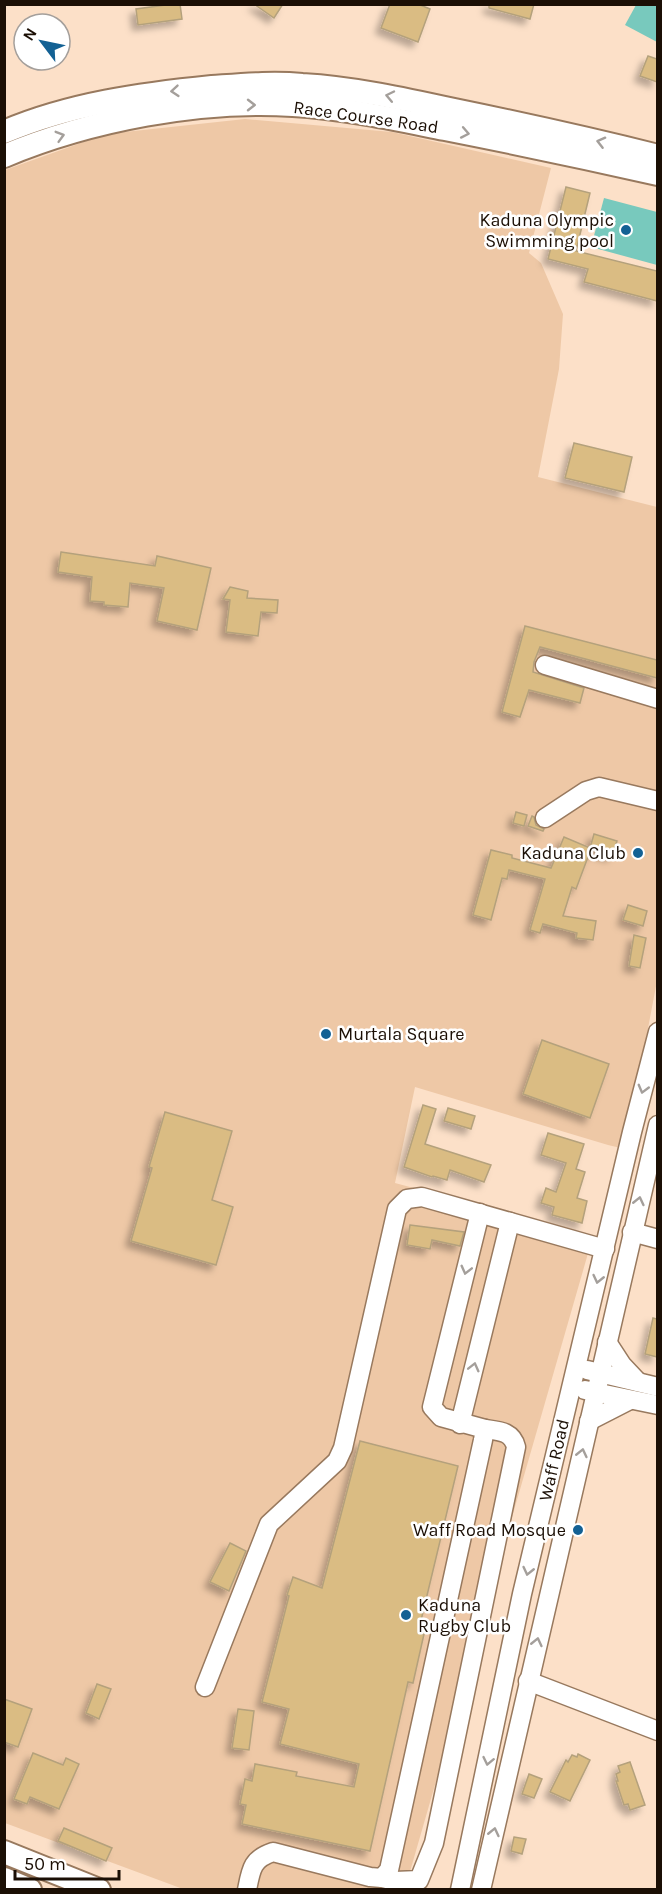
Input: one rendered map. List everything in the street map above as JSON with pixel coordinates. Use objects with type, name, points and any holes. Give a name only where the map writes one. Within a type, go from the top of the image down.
[{"type":"main road","name":"Race Course Road","points":[[4,132],[93,105],[160,92],[300,84],[373,93],[567,134],[657,156]]},
{"type":"main road","name":"Race Course Road","points":[[4,156],[32,144],[103,124],[231,105],[292,105],[378,116],[571,154],[657,174]]},
{"type":"main road","points":[[4,1852],[99,1890]]},
{"type":"main road","points":[[4,1879],[30,1890]]},
{"type":"street","points":[[545,665],[657,699]]},
{"type":"street","points":[[545,818],[586,791],[599,787],[657,801]]},
{"type":"street","name":"Waff Road","points":[[460,1890],[522,1594],[657,1032]]},
{"type":"street","name":"Waff Road","points":[[481,1890],[632,1232],[653,1167],[657,1125]]},
{"type":"street","points":[[205,1687],[270,1524],[337,1461],[343,1448],[397,1209],[407,1199],[422,1197],[605,1249]]},
{"type":"street","points":[[247,1890],[250,1870],[261,1856],[273,1852],[370,1877],[395,1881],[419,1880],[434,1843],[516,1447],[514,1438],[510,1434],[460,1424],[441,1417],[432,1407],[480,1214]]},
{"type":"street","points":[[460,1424],[510,1222]]},
{"type":"street","points":[[632,1232],[657,1239]]},
{"type":"street","points":[[607,1342],[622,1365],[638,1382]]},
{"type":"street","points":[[577,1367],[657,1387]]},
{"type":"street","points":[[572,1388],[657,1405]]},
{"type":"street","points":[[589,1421],[630,1400]]},
{"type":"street","points":[[382,1878],[389,1870],[485,1429]]},
{"type":"street","points":[[528,1681],[657,1731]]},
{"type":"shaded area","name":"Murtala Square","points":[[245,119],[392,132],[551,168],[529,253],[541,263],[563,314],[559,369],[538,477],[657,507],[657,981],[625,1149],[415,1087],[395,1183],[593,1236],[405,1889],[183,1889],[5,1823],[5,170],[106,134]]},
{"type":"water","points":[[636,5],[657,5],[657,42],[625,25]]},
{"type":"water","name":"Kaduna Olympic Swimming pool","points":[[604,198],[657,212],[657,265],[591,247]]},
{"type":"building","points":[[180,4],[182,19],[138,25],[136,9]]},
{"type":"building","points":[[254,4],[283,4],[274,18]]},
{"type":"building","points":[[390,4],[418,4],[430,9],[418,42],[381,28]]},
{"type":"building","points":[[489,4],[534,4],[530,19],[489,8]]},
{"type":"building","points":[[648,56],[657,59],[657,82],[640,76]]},
{"type":"building","points":[[566,187],[590,193],[576,251],[657,271],[657,301],[584,282],[588,269],[548,259]]},
{"type":"building","points":[[574,443],[632,457],[624,492],[565,478]]},
{"type":"building","points":[[61,552],[155,566],[157,556],[211,568],[197,630],[157,621],[164,588],[130,583],[128,607],[90,601],[92,577],[58,572]]},
{"type":"building","points":[[230,587],[248,591],[247,598],[278,600],[277,613],[261,612],[258,636],[226,632],[230,600],[223,599]]},
{"type":"building","points":[[525,626],[657,660],[657,678],[540,647],[533,672],[584,688],[580,703],[529,690],[520,717],[502,712]]},
{"type":"building","points":[[516,812],[527,815],[524,826],[513,823]]},
{"type":"building","points":[[532,816],[536,825],[544,829],[543,831],[528,826]]},
{"type":"building","points":[[594,834],[617,841],[612,856],[591,849],[576,889],[572,887],[563,916],[596,921],[593,940],[576,938],[577,933],[543,924],[540,933],[530,930],[545,879],[509,870],[507,879],[502,878],[491,920],[473,915],[491,850],[551,868],[564,837],[590,848]]},
{"type":"building","points":[[628,905],[647,911],[643,926],[623,920]]},
{"type":"building","points":[[634,935],[646,938],[640,968],[629,966]]},
{"type":"building","points":[[542,1040],[609,1064],[590,1118],[523,1094]]},
{"type":"building","points":[[423,1105],[436,1109],[425,1144],[491,1165],[484,1182],[450,1170],[447,1180],[404,1167]]},
{"type":"building","points":[[448,1108],[475,1116],[471,1129],[444,1121]]},
{"type":"building","points":[[165,1112],[232,1131],[212,1200],[233,1207],[216,1265],[131,1241]]},
{"type":"building","points":[[548,1133],[584,1144],[576,1169],[585,1172],[577,1198],[587,1201],[582,1223],[552,1215],[554,1207],[541,1203],[546,1188],[556,1192],[566,1163],[541,1155]]},
{"type":"building","points":[[410,1225],[464,1232],[460,1246],[432,1240],[430,1249],[407,1245]]},
{"type":"building","points":[[653,1318],[657,1319],[657,1357],[645,1354]]},
{"type":"building","points":[[360,1441],[458,1466],[418,1633],[424,1634],[413,1683],[408,1682],[370,1851],[242,1824],[246,1805],[240,1804],[245,1779],[252,1781],[255,1764],[297,1772],[296,1776],[354,1787],[359,1764],[280,1744],[289,1709],[262,1702],[293,1577],[322,1588]]},
{"type":"building","points":[[230,1543],[246,1551],[229,1591],[210,1582]]},
{"type":"building","points":[[97,1684],[111,1689],[99,1719],[86,1713]]},
{"type":"building","points":[[4,1699],[32,1709],[18,1747],[4,1742]]},
{"type":"building","points":[[238,1709],[254,1711],[249,1750],[232,1748]]},
{"type":"building","points":[[33,1753],[63,1765],[66,1758],[79,1764],[59,1809],[30,1797],[27,1804],[14,1799]]},
{"type":"building","points":[[578,1754],[590,1760],[570,1801],[550,1792],[566,1760],[568,1762],[572,1755],[577,1757]]},
{"type":"building","points":[[630,1762],[645,1805],[630,1810],[628,1804],[624,1805],[616,1774],[620,1772],[618,1766]]},
{"type":"building","points":[[529,1774],[542,1779],[534,1798],[522,1794]]},
{"type":"building","points":[[64,1828],[112,1848],[106,1861],[58,1841]]},
{"type":"building","points":[[514,1837],[526,1839],[522,1854],[511,1851]]},
{"type":"place","name":"Kaduna Olympic Swimming pool","points":[[626,230]]},
{"type":"place","name":"Kaduna Club","points":[[638,853]]},
{"type":"place","name":"Murtala Square","points":[[326,1034]]},
{"type":"place","name":"Waff Road Mosque","points":[[578,1530]]},
{"type":"place","name":"Kaduna Rugby Club","points":[[406,1615]]}]
